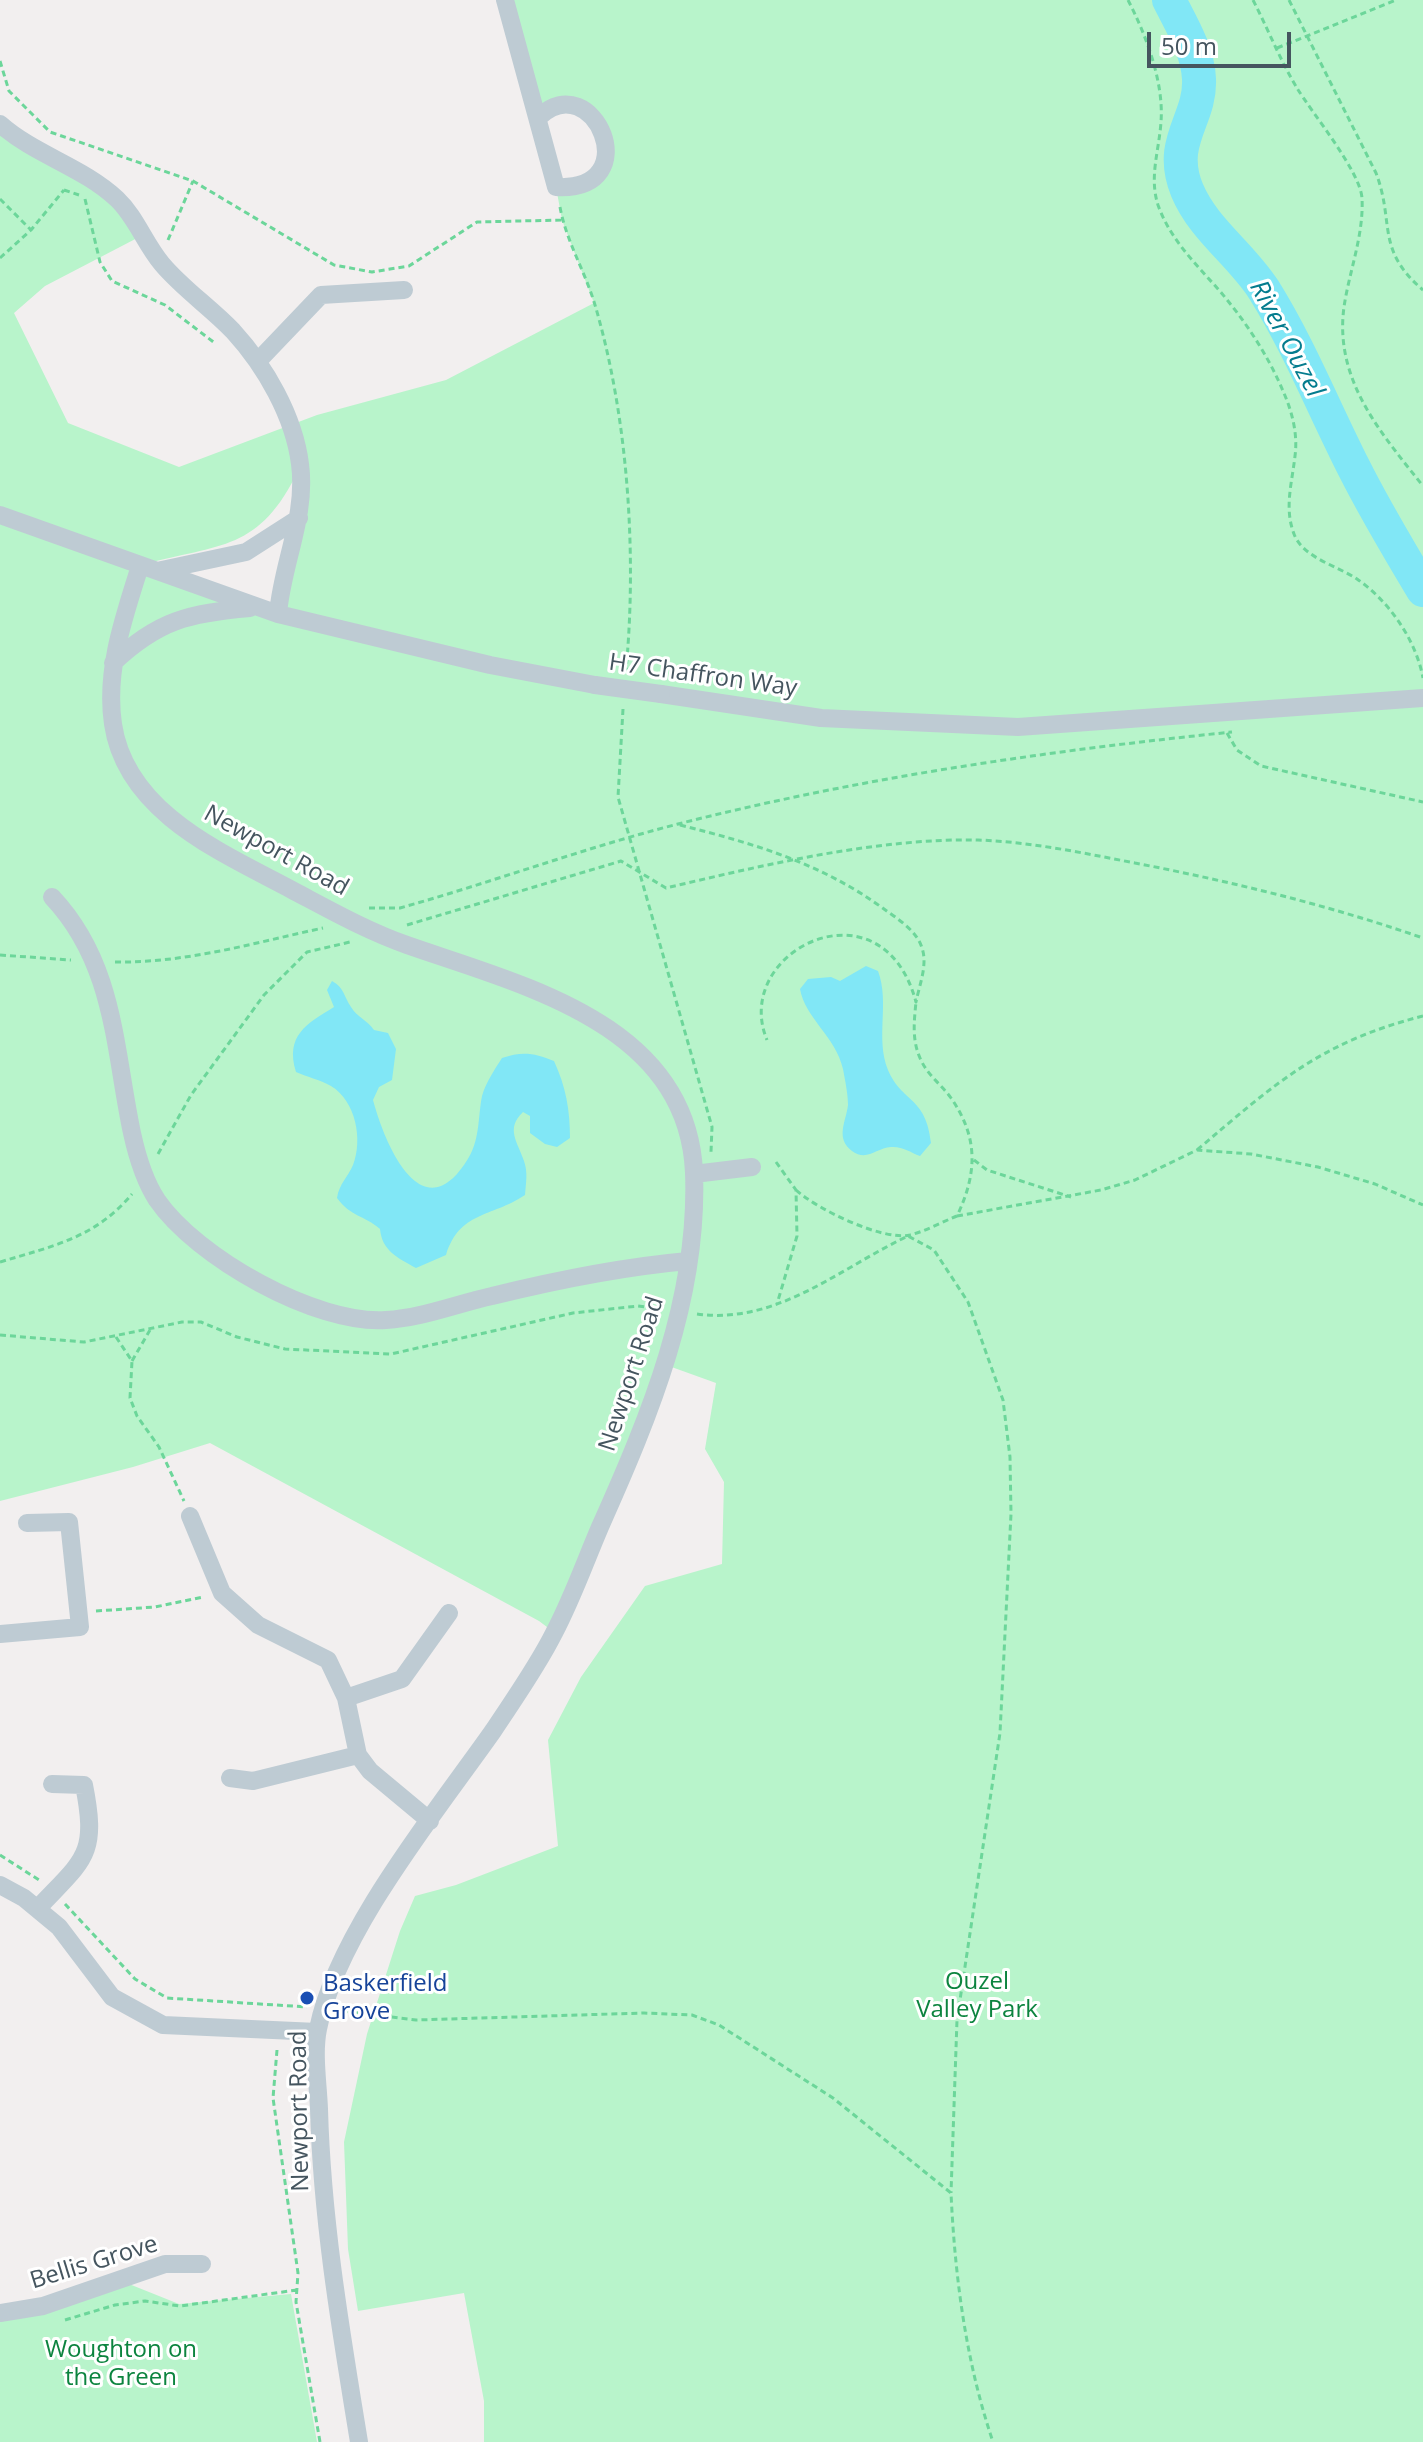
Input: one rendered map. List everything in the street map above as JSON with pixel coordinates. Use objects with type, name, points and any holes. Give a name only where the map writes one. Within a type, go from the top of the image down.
[{"type":"street","points":[[505,0],[556,187],[579,186],[594,177],[606,157],[605,133],[597,121],[577,107],[550,109],[539,117]]},
{"type":"street","points":[[0,124],[20,142],[73,169],[119,200],[177,282],[231,329],[258,361],[291,425],[301,466],[299,518],[278,614]]},
{"type":"street","points":[[258,361],[321,295],[404,290]]},
{"type":"street","name":"H7 Chaffron Way","points":[[0,515],[278,614],[460,658],[595,685],[821,718],[1018,727],[1423,698]]},
{"type":"street","points":[[147,568],[246,552],[299,518]]},
{"type":"street","name":"Newport Road","points":[[147,568],[113,663],[113,723],[122,755],[157,805],[201,841],[353,922],[538,991],[574,1007],[624,1041],[658,1072],[673,1095],[687,1126],[694,1174],[681,1312],[650,1409],[555,1633],[515,1698],[376,1900],[345,1955],[317,2032],[319,2127],[330,2259],[359,2442]]},
{"type":"street","points":[[113,663],[136,641],[172,620],[207,611],[257,607]]},
{"type":"street","points":[[52,897],[84,936],[96,962],[119,1047],[126,1106],[145,1177],[177,1225],[202,1248],[270,1287],[319,1309],[348,1317],[384,1320],[427,1314],[594,1272],[688,1261]]},
{"type":"street","points":[[694,1174],[752,1167]]},
{"type":"street","points":[[190,1516],[222,1593],[258,1625],[328,1660],[346,1698],[358,1755],[370,1771],[430,1821]]},
{"type":"street","points":[[0,1634],[80,1627],[69,1522],[27,1523]]},
{"type":"street","points":[[346,1698],[402,1679],[449,1613]]},
{"type":"street","points":[[230,1778],[253,1781],[358,1755]]},
{"type":"street","points":[[38,1908],[81,1863],[92,1825],[84,1785],[52,1784]]},
{"type":"street","points":[[0,1885],[38,1908],[59,1927],[112,1997],[163,2025],[317,2032]]},
{"type":"street","name":"Bellis Grove","points":[[0,2313],[43,2306],[165,2264],[202,2264]]},
{"type":"path","points":[[1128,0],[1161,93],[1161,124],[1154,178],[1159,208],[1181,248],[1248,329],[1290,407],[1295,454],[1289,512],[1295,536],[1309,552],[1358,580],[1382,601],[1398,619],[1423,678]]},
{"type":"path","points":[[1253,0],[1295,85],[1346,163],[1362,197],[1354,264],[1344,306],[1348,368],[1361,402],[1423,486]]},
{"type":"path","points":[[1289,0],[1383,190],[1390,249],[1398,264],[1423,290]]},
{"type":"path","points":[[1277,48],[1304,34],[1396,0]]},
{"type":"path","points":[[0,61],[9,91],[50,132],[193,181],[334,265],[372,272],[409,266],[477,222],[562,220]]},
{"type":"path","points":[[0,258],[31,230],[64,190],[73,169]]},
{"type":"path","points":[[158,259],[193,181]]},
{"type":"path","points":[[64,190],[84,197],[96,249],[112,281],[165,305],[216,344]]},
{"type":"path","points":[[0,199],[31,230]]},
{"type":"path","points":[[353,922],[371,906],[400,908],[677,824],[895,777],[1014,758],[1242,731]]},
{"type":"path","points":[[1227,733],[1237,750],[1261,766],[1423,802]]},
{"type":"path","points":[[677,824],[797,859],[835,876],[917,937],[923,949],[924,964],[916,1002],[914,1040],[918,1056],[957,1107],[974,1160],[971,1186],[957,1216]]},
{"type":"path","points":[[0,1262],[94,1230],[114,1215],[145,1177],[191,1095],[264,995],[307,952],[621,861],[666,888],[797,859],[935,842],[1030,843],[1232,882],[1348,912],[1423,938]]},
{"type":"path","points":[[0,955],[160,963],[205,957],[323,928]]},
{"type":"path","points":[[767,1040],[760,1013],[769,979],[787,956],[834,937],[854,935],[884,946],[903,967],[916,1002]]},
{"type":"path","points":[[681,1312],[738,1316],[777,1304],[908,1236],[957,1216],[1073,1197],[1135,1180],[1197,1150],[1287,1074],[1335,1045],[1375,1028],[1423,1016]]},
{"type":"path","points":[[1197,1150],[1262,1156],[1318,1167],[1375,1184],[1423,1205]]},
{"type":"path","points":[[974,1160],[997,1174],[1073,1197]]},
{"type":"path","points":[[776,1162],[809,1202],[846,1221],[908,1236],[934,1250],[968,1302],[1003,1400],[1010,1457],[1011,1514],[1000,1733],[958,2008],[951,2193],[959,2298],[976,2386],[993,2442]]},
{"type":"path","points":[[777,1304],[794,1257],[796,1190]]},
{"type":"path","points":[[152,1328],[132,1361],[130,1398],[137,1416],[159,1447],[190,1516]]},
{"type":"path","points":[[116,1337],[132,1361]]},
{"type":"path","points":[[79,1613],[155,1607],[222,1593]]},
{"type":"path","points":[[0,1855],[24,1867],[88,1925],[135,1979],[167,1998],[282,2004],[416,2020],[644,2013],[692,2015],[719,2025],[833,2098],[951,2193]]},
{"type":"path","points":[[282,2004],[273,2098],[298,2273],[296,2302],[320,2442]]},
{"type":"path","points":[[58,2321],[115,2305],[145,2301],[180,2306],[297,2290]]},
{"type":"green space","name":"Ouzel Valley Park","points":[[505,0],[1423,0],[1423,2442],[484,2442],[484,2401],[464,2293],[358,2311],[348,2249],[344,2142],[367,2034],[400,1931],[415,1896],[456,1885],[558,1846],[548,1740],[581,1677],[645,1586],[722,1564],[724,1482],[705,1449],[716,1383],[666,1365],[555,1633],[539,1621],[210,1443],[133,1467],[0,1501],[0,124],[93,180],[143,235],[45,286],[14,313],[68,423],[179,467],[317,415],[446,380],[594,303],[562,220],[556,187],[603,166],[590,114],[544,112]],"holes":[[[299,469],[278,614],[141,565],[216,547],[253,530],[269,516]]]},
{"type":"green space","name":"Woughton on the Green","points":[[124,2282],[179,2304],[291,2294],[317,2442],[0,2442],[0,2313]]},
{"type":"water","points":[[866,966],[878,971],[881,983],[883,1046],[888,1070],[900,1089],[919,1108],[928,1128],[931,1143],[920,1156],[895,1147],[862,1155],[847,1146],[843,1135],[848,1105],[843,1069],[834,1047],[808,1009],[800,989],[808,979],[831,977],[840,981]]},
{"type":"water","points":[[332,981],[341,989],[353,1010],[374,1030],[388,1033],[396,1049],[392,1080],[379,1087],[373,1100],[397,1158],[408,1175],[422,1185],[436,1187],[452,1179],[469,1157],[477,1135],[484,1091],[502,1058],[528,1054],[554,1061],[564,1089],[570,1138],[557,1147],[545,1144],[530,1133],[530,1116],[523,1112],[515,1124],[514,1136],[526,1169],[525,1195],[468,1223],[459,1230],[446,1255],[416,1268],[388,1248],[380,1229],[347,1209],[337,1198],[356,1155],[357,1133],[352,1111],[340,1093],[327,1084],[296,1072],[293,1049],[296,1040],[300,1032],[334,1007],[327,990]]},
{"type":"waterway","name":"River Ouzel","points":[[1169,0],[1192,48],[1199,79],[1181,158],[1187,190],[1203,217],[1255,277],[1277,311],[1362,484],[1423,590]]},
{"type":"place","name":"Baskerfield Grove","points":[[307,1998]]}]
